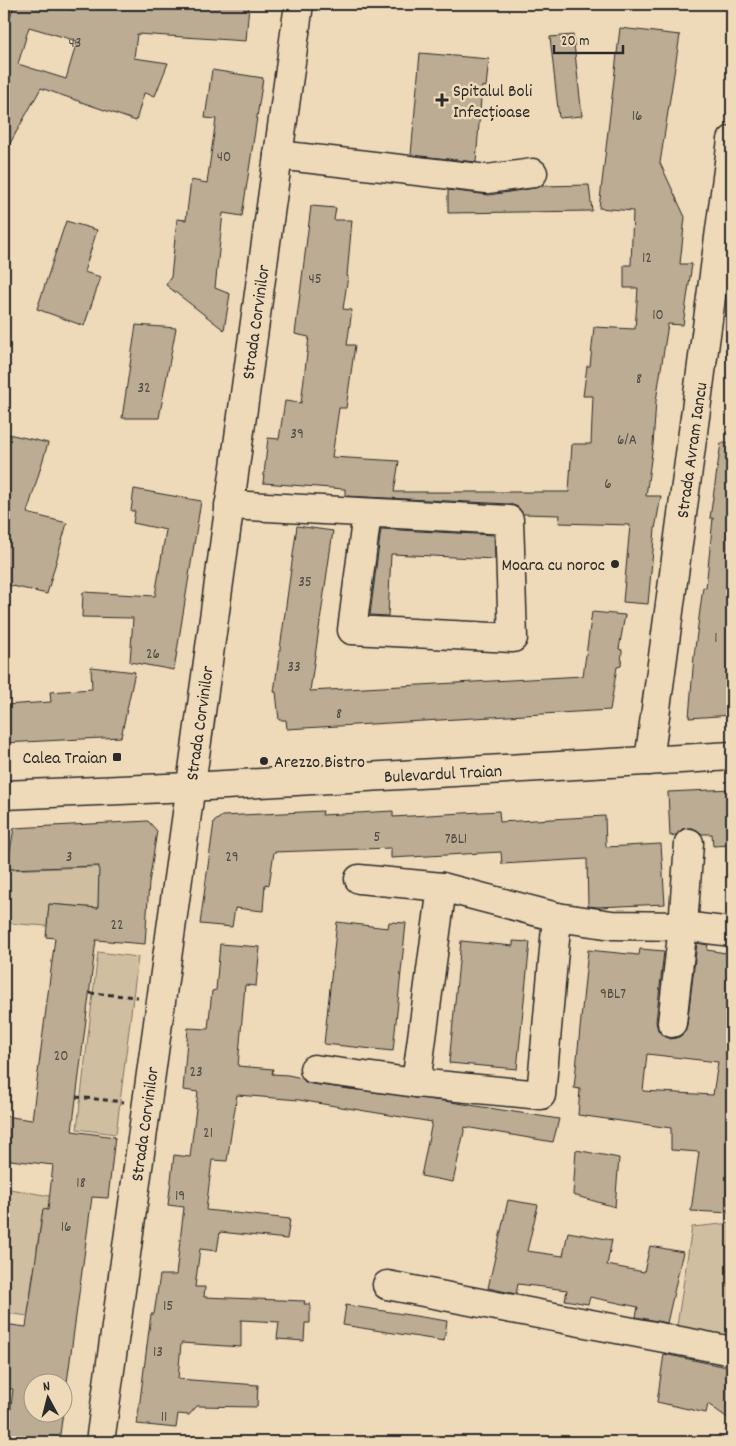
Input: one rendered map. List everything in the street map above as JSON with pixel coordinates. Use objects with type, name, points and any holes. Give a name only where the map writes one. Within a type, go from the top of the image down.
[{"type":"street","name":"Strada Corvinilor","points":[[100,1442],[299,4]]},
{"type":"street","points":[[278,155],[487,179],[533,173]]},
{"type":"street","name":"Strada Avram Iancu","points":[[649,761],[731,156]]},
{"type":"street","points":[[229,505],[509,520],[513,638],[352,630],[367,513]]},
{"type":"street","name":"Bulevardul Traian","points":[[4,795],[190,787],[732,756]]},
{"type":"street","points":[[672,1022],[683,926],[689,843]]},
{"type":"street","points":[[359,879],[442,887],[557,917],[612,925],[683,926],[732,932]]},
{"type":"street","points":[[416,1083],[442,887]]},
{"type":"street","points":[[314,1069],[416,1083],[541,1095],[557,917]]},
{"type":"street","points":[[387,1285],[732,1351]]},
{"type":"path","points":[[90,993],[141,997]]},
{"type":"path","points":[[76,1097],[127,1102]]},
{"type":"shaded area","points":[[114,866],[99,883],[98,908],[49,904],[47,926],[4,923],[4,870]]},
{"type":"shaded area","points":[[98,952],[138,957],[116,1134],[77,1129]]},
{"type":"shaded area","points":[[4,1188],[50,1196],[49,1210],[43,1209],[37,1248],[40,1273],[33,1273],[28,1316],[6,1313],[4,1333]]},
{"type":"shaded area","points":[[732,1223],[732,1341],[677,1326],[692,1227]]},
{"type":"building","points":[[14,4],[50,4],[76,11],[78,4],[249,4],[246,41],[137,34],[134,58],[168,63],[155,96],[144,93],[136,121],[41,88],[4,154],[4,38]],"holes":[[[29,27],[77,41],[66,79],[18,64]]]},
{"type":"building","points":[[620,28],[680,35],[660,163],[685,217],[680,264],[692,264],[683,325],[668,324],[656,401],[653,445],[646,496],[661,496],[655,529],[648,604],[623,602],[630,525],[559,523],[560,515],[523,514],[518,507],[510,504],[345,496],[345,489],[263,483],[268,438],[279,439],[285,401],[301,403],[309,337],[295,334],[311,206],[336,208],[334,220],[352,220],[348,276],[343,309],[352,310],[347,345],[355,345],[346,408],[339,408],[332,457],[399,461],[394,492],[569,492],[572,444],[591,444],[593,396],[583,396],[587,366],[590,366],[594,327],[635,329],[638,288],[624,288],[624,265],[631,265],[633,211],[599,208]]},
{"type":"building","points":[[573,35],[582,116],[559,118],[550,37]]},
{"type":"building","name":"Spitalul Boli Infecțioase","points":[[420,53],[489,59],[486,87],[482,86],[476,162],[411,155]]},
{"type":"building","points":[[212,70],[263,78],[242,216],[223,213],[215,288],[230,294],[224,330],[166,285],[171,277],[177,219],[186,220],[191,180],[207,183],[216,119],[205,118]]},
{"type":"building","points":[[589,185],[592,211],[448,213],[448,190],[489,195],[542,186]]},
{"type":"building","points":[[66,221],[97,230],[84,272],[101,277],[84,326],[37,309]]},
{"type":"building","points":[[136,325],[176,328],[159,418],[122,418]]},
{"type":"building","points":[[4,433],[48,443],[27,513],[67,523],[47,594],[4,584]]},
{"type":"building","points":[[721,443],[732,443],[732,715],[689,718],[694,656],[703,587],[706,588],[713,518],[710,518]]},
{"type":"building","points":[[134,489],[201,501],[174,670],[130,662],[133,618],[82,617],[83,592],[155,596],[166,530],[133,523],[135,511],[131,511]]},
{"type":"building","points":[[297,526],[333,531],[310,691],[583,676],[592,612],[625,615],[619,649],[622,650],[621,666],[617,667],[610,710],[287,729],[286,720],[279,720],[276,692],[274,692]]},
{"type":"building","points":[[381,529],[494,535],[495,559],[391,554],[388,616],[370,615]]},
{"type":"building","points":[[91,667],[135,672],[121,737],[4,743],[4,705],[51,702],[50,692],[92,689]]},
{"type":"building","points":[[732,789],[732,845],[713,846],[712,834],[702,834],[691,828],[682,829],[676,835],[670,836],[668,792]]},
{"type":"building","points":[[323,811],[322,815],[393,811],[393,817],[499,811],[500,822],[605,816],[606,847],[661,844],[665,904],[588,906],[587,859],[502,864],[501,852],[391,858],[391,848],[274,852],[269,885],[265,884],[263,911],[235,908],[232,927],[200,924],[214,822],[222,816]]},
{"type":"building","points":[[148,821],[157,831],[149,883],[145,944],[96,940],[72,1131],[115,1137],[108,1198],[92,1197],[68,1374],[22,1374],[22,1424],[61,1424],[59,1442],[7,1442],[13,1389],[4,1388],[4,1324],[26,1327],[43,1209],[48,1210],[53,1165],[10,1160],[4,1157],[4,1116],[32,1120],[55,938],[46,937],[49,904],[98,908],[99,866],[7,869],[14,828]]},
{"type":"building","points":[[337,922],[388,928],[389,922],[406,923],[393,1051],[324,1044]]},
{"type":"building","points":[[461,941],[513,946],[513,941],[530,942],[517,1069],[449,1063]]},
{"type":"building","points":[[697,943],[708,945],[707,950],[732,954],[732,1213],[691,1211],[699,1152],[671,1150],[671,1128],[578,1115],[580,1089],[574,1088],[588,950],[639,955],[640,949],[664,951],[656,1022],[658,1030],[662,1035],[671,1039],[679,1037],[685,1032]],"holes":[[[647,1054],[718,1062],[713,1095],[643,1091]]]},
{"type":"building","points":[[220,944],[260,947],[256,986],[245,985],[238,1066],[273,1069],[272,1074],[302,1078],[305,1082],[312,1084],[451,1102],[559,1119],[553,1142],[465,1127],[453,1182],[421,1176],[432,1122],[299,1100],[237,1095],[227,1161],[212,1160],[206,1210],[290,1219],[287,1239],[220,1232],[217,1251],[200,1249],[195,1287],[205,1287],[204,1297],[305,1301],[304,1304],[310,1304],[310,1323],[305,1323],[304,1341],[277,1339],[279,1322],[241,1320],[241,1347],[181,1343],[178,1379],[258,1385],[257,1407],[197,1406],[189,1415],[178,1414],[176,1428],[137,1424],[151,1314],[154,1314],[160,1275],[176,1275],[184,1207],[168,1205],[174,1155],[190,1157],[198,1092],[183,1090],[188,1028],[208,1029],[212,991],[216,990]]},
{"type":"building","points":[[576,1150],[619,1158],[615,1207],[573,1195]]},
{"type":"building","points":[[508,1200],[538,1205],[527,1251],[563,1256],[568,1232],[612,1240],[607,1265],[644,1272],[650,1246],[683,1252],[667,1323],[636,1317],[638,1307],[590,1297],[588,1304],[565,1300],[567,1290],[518,1284],[516,1294],[488,1288]]},
{"type":"building","points":[[346,1305],[447,1321],[444,1341],[343,1325]]},
{"type":"building","points":[[664,1354],[732,1368],[732,1421],[708,1404],[706,1413],[657,1402]]},
{"type":"place","name":"Spitalul Boli Infecțioase","points":[[442,100]]},
{"type":"place","name":"Moara cu noroc","points":[[615,564]]},
{"type":"place","name":"Calea Traian","points":[[117,757]]},
{"type":"place","name":"Arezzo Bistro","points":[[264,761]]}]
